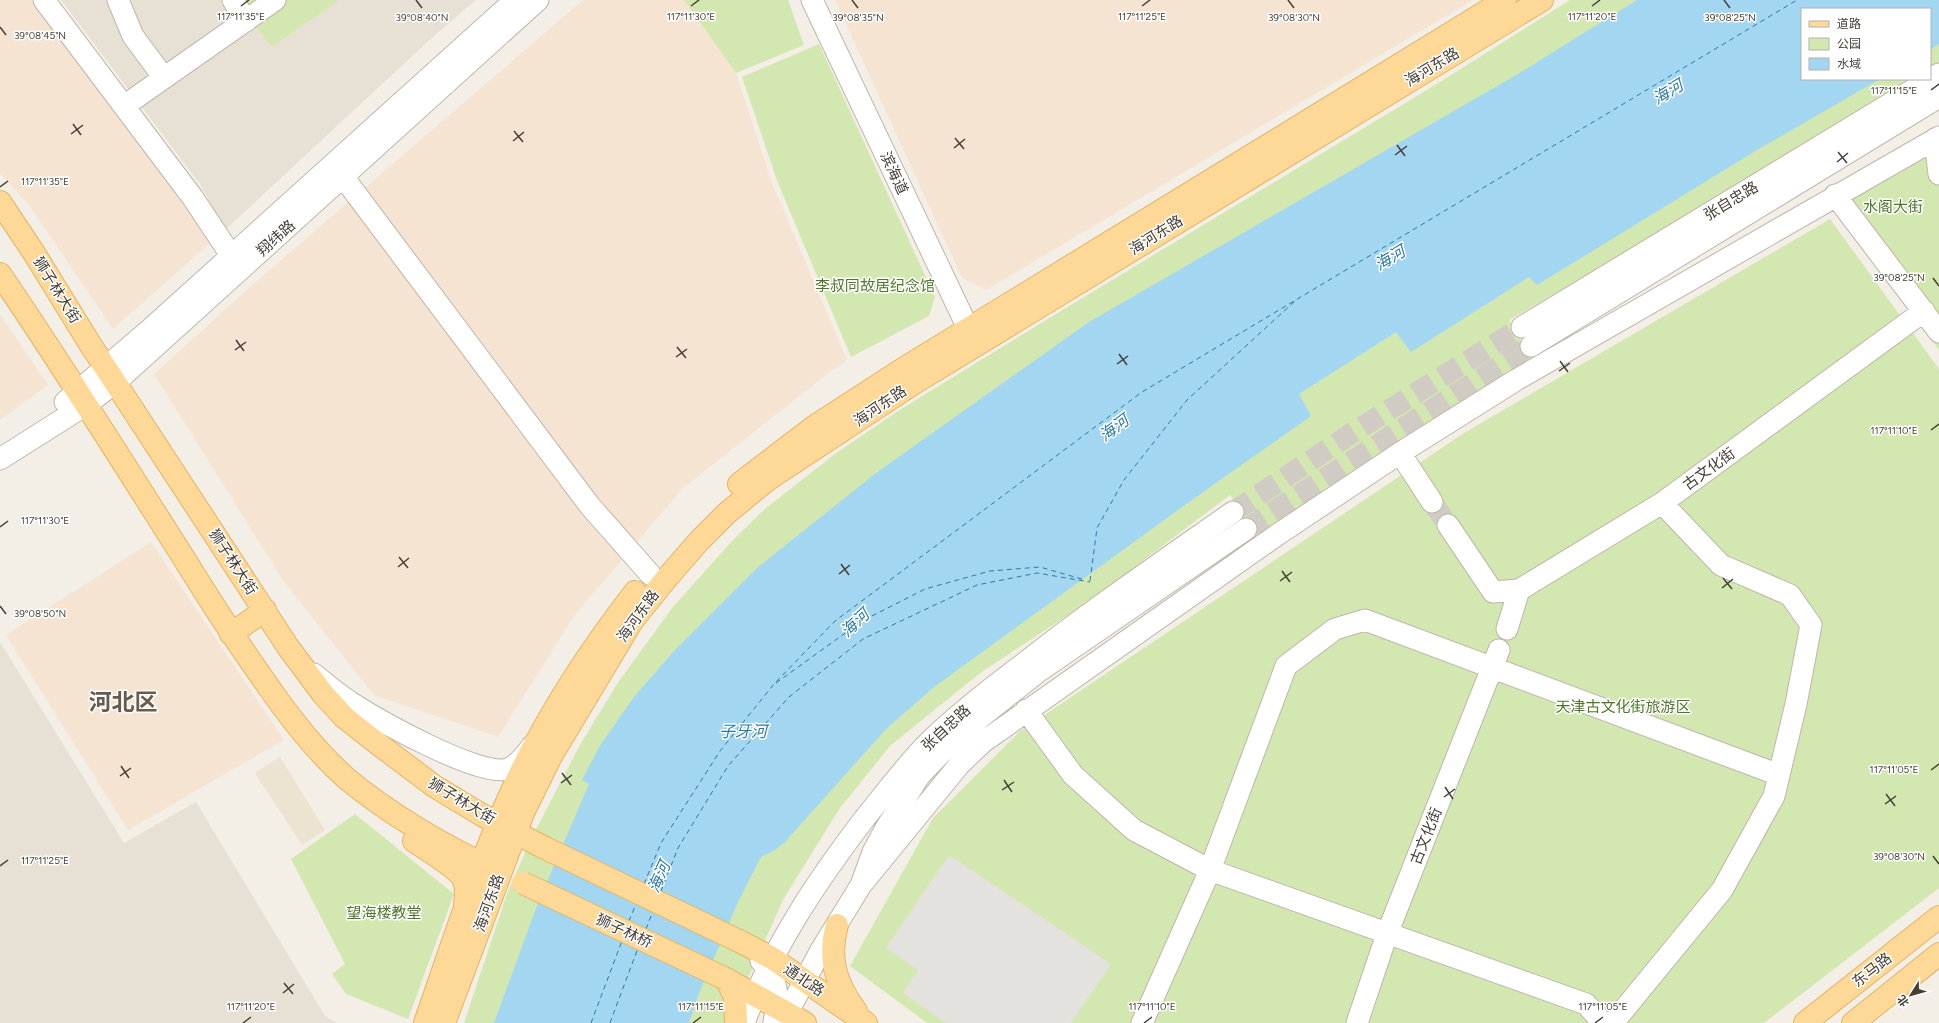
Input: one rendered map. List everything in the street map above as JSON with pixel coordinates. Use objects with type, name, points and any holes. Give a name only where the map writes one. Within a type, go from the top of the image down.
[{"type":"main road","name":"海河东路","points":[[506,828],[632,621],[699,541],[727,513],[767,480],[914,383],[972,337],[1505,0]]},
{"type":"main road","name":"海河东路","points":[[425,1023],[463,914],[490,863],[506,828],[538,739],[568,688],[620,612],[650,574],[698,521],[758,468],[815,426],[972,337],[1542,0]]},
{"type":"main road","name":"狮子林大街","points":[[0,202],[34,252],[111,375],[298,661],[323,694],[344,717],[434,786],[506,828],[739,941]]},
{"type":"main road","points":[[0,274],[83,398],[231,634],[292,721],[310,743],[347,779],[394,813],[443,843],[490,863]]},
{"type":"main road","points":[[231,634],[265,610]]},
{"type":"main road","points":[[347,779],[359,798],[375,815],[453,868],[464,879],[466,894],[463,914]]},
{"type":"main road","points":[[434,786],[459,808],[470,821],[490,863]]},
{"type":"main road","name":"海河东路","points":[[444,1023],[487,907],[490,863]]},
{"type":"main road","name":"狮子林桥","points":[[490,863],[523,883],[726,979]]},
{"type":"main road","name":"东马路","points":[[1806,1023],[1939,917]]},
{"type":"main road","points":[[837,925],[832,955],[834,968],[846,997],[866,1023]]},
{"type":"main road","name":"通北路","points":[[739,941],[770,963],[806,980],[866,1023]]},
{"type":"main road","name":"东马路","points":[[1860,1021],[1939,954]]},
{"type":"main road","points":[[726,979],[755,995],[785,1018]]},
{"type":"main road","points":[[726,979],[735,997],[736,1023]]},
{"type":"street","points":[[44,0],[193,198],[236,262]]},
{"type":"street","points":[[118,0],[133,36],[164,78]]},
{"type":"street","points":[[233,0],[246,21]]},
{"type":"street","points":[[124,106],[275,0]]},
{"type":"street","name":"翔纬路","points":[[338,170],[515,0]]},
{"type":"street","name":"翔纬路","points":[[0,459],[83,398],[111,375],[338,170],[538,0]]},
{"type":"street","name":"滨海道","points":[[812,0],[972,337]]},
{"type":"street","name":"张自忠路","points":[[1522,327],[1929,80]]},
{"type":"street","name":"张自忠路","points":[[1531,346],[1939,97]]},
{"type":"street","points":[[861,885],[959,765],[983,742],[1026,710],[1277,535],[1400,453],[1516,380],[1835,195],[1937,138],[1939,174]]},
{"type":"street","points":[[338,170],[590,506],[650,574]]},
{"type":"street","points":[[1835,195],[1939,332]]},
{"type":"street","name":"古文化街","points":[[1519,590],[1662,503],[1924,311]]},
{"type":"street","name":"翔纬路","points":[[0,444],[83,398]]},
{"type":"street","points":[[1400,453],[1432,502]]},
{"type":"street","points":[[1613,1023],[1722,890],[1774,796],[1796,704],[1811,625],[1790,595],[1721,565],[1662,503]]},
{"type":"street","name":"张自忠路","points":[[744,1023],[770,963],[827,869],[897,777],[930,741],[969,706],[1071,626],[1233,512]]},
{"type":"street","points":[[1448,525],[1493,592],[1508,625],[1519,590],[1493,592]]},
{"type":"street","name":"张自忠路","points":[[785,1018],[861,885],[873,852],[886,828],[920,776],[941,753],[981,717],[1039,671],[1246,529]]},
{"type":"street","points":[[1142,1023],[1210,870],[1286,666],[1335,629],[1365,620],[1496,659],[1779,775]]},
{"type":"street","name":"古文化街","points":[[1357,1023],[1387,934],[1496,659]]},
{"type":"street","points":[[298,661],[330,688],[386,723],[473,765],[492,770],[508,768],[520,760],[538,739]]},
{"type":"street","points":[[1026,710],[1073,775],[1134,830],[1210,870],[1586,1004],[1603,1023]]},
{"type":"street","points":[[770,963],[785,1018]]},
{"type":"shaded area","points":[[0,0],[31,0],[39,8],[176,190],[209,244],[113,329],[29,205],[0,173]]},
{"type":"shaded area","points":[[61,0],[476,0],[435,35],[225,230],[200,184]]},
{"type":"shaded area","points":[[583,0],[684,0],[736,73],[772,183],[847,360],[827,374],[682,489],[574,616],[498,737],[374,695],[284,582],[154,374],[251,286]]},
{"type":"shaded area","points":[[835,0],[1473,0],[986,290],[962,278]]},
{"type":"shaded area","points":[[0,314],[48,385],[0,420]]},
{"type":"shaded area","points":[[151,542],[284,740],[128,830],[6,635]]},
{"type":"shaded area","points":[[0,642],[124,843],[196,802],[325,1016],[336,1023],[0,1023]]},
{"type":"shaded area","points":[[280,757],[325,830],[302,845],[255,773]]},
{"type":"shaded area","points":[[949,855],[1111,964],[1071,1023],[946,1023],[903,993],[918,970],[886,948]]},
{"type":"green space","points":[[236,0],[339,0],[272,47]]},
{"type":"green space","points":[[684,0],[788,0],[804,45],[736,73]]},
{"type":"green space","name":"子牙河","points":[[1570,0],[1939,0],[1939,64],[1931,69],[1931,8],[1801,8],[1801,80],[1912,80],[1635,247],[1509,320],[1533,361],[1405,438],[1257,535],[1230,495],[1085,604],[980,673],[890,746],[840,808],[784,898],[728,1023],[464,1023],[508,891],[533,835],[580,745],[617,684],[672,608],[733,540],[766,508],[835,454],[895,413],[1440,82]]},
{"type":"green space","name":"李叔同故居纪念馆","points":[[819,44],[935,297],[929,316],[851,357],[778,183],[742,77]]},
{"type":"green space","name":"水阁大街","points":[[1939,126],[1939,350],[1824,193]]},
{"type":"green space","name":"天津古文化街旅游区","points":[[1830,219],[1939,369],[1939,888],[1764,1023],[927,1023],[850,966],[933,818],[1019,732],[1464,433]]},
{"type":"green space","name":"望海楼教堂","points":[[355,814],[454,894],[408,1019],[346,994],[332,974],[345,964],[291,859]]},
{"type":"water","name":"子牙河","points":[[1637,0],[1939,0],[1939,44],[1931,49],[1931,8],[1801,8],[1801,80],[1878,80],[1757,150],[1537,285],[1529,277],[1411,352],[1396,332],[1299,394],[1311,416],[1196,497],[934,687],[886,729],[784,843],[775,850],[761,857],[737,904],[699,993],[689,1023],[494,1023],[538,903],[589,784],[582,780],[601,744],[634,697],[674,651],[757,568],[876,473],[1089,322],[1518,74]]},
{"type":"ferry route","points":[[644,884],[661,843],[720,751],[774,684],[835,621],[1142,392],[1797,0]]},
{"type":"ferry route","points":[[1090,581],[1097,528],[1124,480],[1187,400],[1295,301]]},
{"type":"ferry route","points":[[776,683],[862,621],[925,589],[990,571],[1040,567],[1085,580]]},
{"type":"ferry route","points":[[661,891],[678,848],[728,766],[789,697],[863,639],[977,585],[1037,573],[1090,582]]},
{"type":"ferry route","points":[[629,921],[636,904]]},
{"type":"ferry route","points":[[646,929],[653,911]]},
{"type":"ferry route","points":[[591,1023],[622,941]]},
{"type":"ferry route","points":[[610,1023],[638,948]]},
{"type":"tunnel","points":[[1233,512],[1352,433],[1522,327]]},
{"type":"tunnel","points":[[1246,529],[1531,346]]},
{"type":"tunnel","points":[[1432,502],[1448,525]]},
{"type":"district","name":"河北区","points":[[123,702]]},
{"type":"water label","name":"海河","points":[[1668,92]]},
{"type":"water label","name":"海河","points":[[1390,258]]},
{"type":"water label","name":"海河","points":[[1114,428]]},
{"type":"water label","name":"海河","points":[[855,623]]},
{"type":"water label","name":"海河","points":[[659,877]]}]
